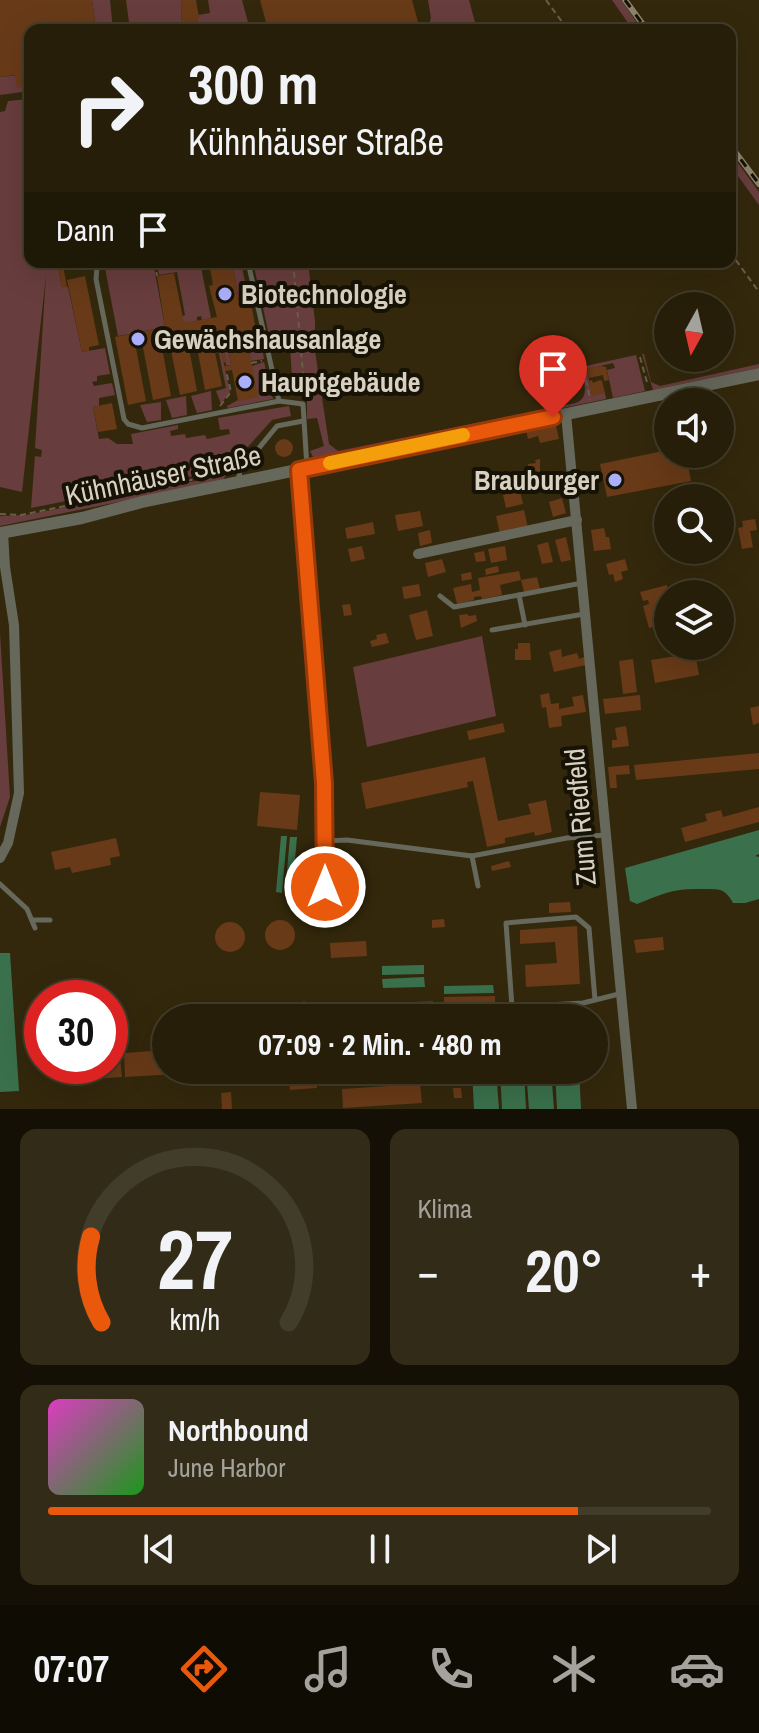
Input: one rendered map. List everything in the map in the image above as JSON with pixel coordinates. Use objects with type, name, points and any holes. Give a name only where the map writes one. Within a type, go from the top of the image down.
[{"type":"street","name":"Kühnhäuser Straße","points":[[1,532],[82,518],[238,482],[759,374]]},
{"type":"street","name":"Zum Riedfeld","points":[[566,414],[632,1109]]},
{"type":"street","points":[[303,469],[317,672],[325,910]]},
{"type":"street","points":[[418,554],[577,520]]},
{"type":"street","points":[[0,858],[8,843],[19,793],[14,625],[1,532]]},
{"type":"lane","points":[[97,268],[96,279],[124,419],[128,424],[142,428],[279,401],[303,404],[303,469]]},
{"type":"lane","points":[[249,268],[279,401]]},
{"type":"lane","points":[[238,482],[240,471],[277,426],[303,421]]},
{"type":"lane","points":[[440,596],[454,607],[582,583]]},
{"type":"lane","points":[[519,595],[525,625]]},
{"type":"lane","points":[[492,630],[585,613]]},
{"type":"lane","points":[[325,841],[347,840],[472,856],[567,838],[606,835]]},
{"type":"lane","points":[[472,856],[478,886]]},
{"type":"lane","points":[[0,884],[27,909],[35,928]]},
{"type":"lane","points":[[595,1000],[589,928],[576,917],[506,923],[512,1007],[583,1003],[595,1000],[622,988]]},
{"type":"lane","points":[[32,920],[50,920]]},
{"type":"path","points":[[546,0],[564,24]]},
{"type":"path","points":[[736,260],[759,292]]},
{"type":"path","points":[[156,268],[157,276]]},
{"type":"path","points":[[294,268],[303,404]]},
{"type":"path","points":[[640,357],[650,392]]},
{"type":"path","points":[[251,363],[257,362]]},
{"type":"path","points":[[584,370],[592,409]]},
{"type":"path","points":[[219,408],[231,392],[226,371]]},
{"type":"path","points":[[0,514],[21,515],[200,478]]},
{"type":"shaded area","points":[[92,0],[110,0],[112,24],[95,24]]},
{"type":"shaded area","points":[[126,0],[181,0],[184,24],[129,24]]},
{"type":"shaded area","points":[[208,0],[242,0],[248,24],[197,24],[198,15],[210,13]]},
{"type":"shaded area","points":[[428,0],[469,0],[475,24],[429,24]]},
{"type":"shaded area","points":[[612,0],[621,0],[638,24],[629,24]]},
{"type":"shaded area","points":[[24,75],[24,92],[0,95],[0,77]]},
{"type":"shaded area","points":[[24,100],[24,268],[58,268],[62,287],[68,287],[82,352],[105,348],[110,374],[97,376],[97,381],[92,382],[94,386],[112,383],[115,395],[99,398],[99,406],[93,407],[99,439],[133,444],[131,434],[178,425],[178,429],[170,431],[171,436],[185,434],[186,438],[205,435],[207,439],[230,434],[229,429],[220,430],[218,418],[289,406],[291,416],[272,420],[228,469],[31,508],[35,456],[41,457],[42,450],[35,448],[46,275],[22,492],[0,487],[0,112],[5,111],[8,101]]},
{"type":"shaded area","points":[[736,160],[759,192],[759,205],[736,173]]},
{"type":"shaded area","points":[[105,268],[154,268],[165,327],[118,336]]},
{"type":"shaded area","points":[[158,268],[201,268],[211,318],[202,320],[201,316],[197,317],[197,321],[184,323],[177,272],[159,275]]},
{"type":"shaded area","points":[[233,268],[242,268],[248,297],[243,298],[244,305],[240,306]]},
{"type":"shaded area","points":[[254,268],[309,268],[315,351],[329,444],[338,451],[576,403],[585,392],[581,367],[636,355],[645,391],[613,398],[607,370],[615,368],[613,363],[587,369],[592,395],[605,393],[606,399],[314,459],[310,451],[324,446],[317,418],[307,419],[307,394],[293,394],[290,346],[272,349]]},
{"type":"shaded area","points":[[259,329],[264,359],[251,361],[247,344],[228,348],[231,365],[226,365],[221,336]]},
{"type":"shaded area","points":[[218,337],[230,392],[221,404],[216,391],[226,388]]},
{"type":"shaded area","points":[[642,354],[651,382],[660,386],[759,364],[759,368],[653,390]]},
{"type":"shaded area","points":[[264,362],[273,399],[228,408],[238,400],[252,366]]},
{"type":"shaded area","points":[[211,391],[212,410],[197,413],[191,396]]},
{"type":"shaded area","points":[[186,396],[187,415],[172,418],[166,400]]},
{"type":"shaded area","points":[[161,402],[161,420],[147,422],[140,405]]},
{"type":"shaded area","points":[[226,475],[222,481],[0,526],[0,516],[26,515]]},
{"type":"shaded area","points":[[0,633],[10,797],[0,827]]},
{"type":"shaded area","points":[[482,636],[496,716],[367,747],[353,667]]},
{"type":"shaded area","points":[[759,830],[759,854],[755,856],[759,857],[759,899],[733,903],[720,890],[692,889],[668,892],[637,904],[630,901],[625,868]]},
{"type":"shaded area","points":[[281,836],[287,836],[282,893],[276,892]]},
{"type":"shaded area","points":[[290,837],[297,837],[292,894],[285,893]]},
{"type":"shaded area","points":[[0,953],[10,953],[19,1091],[0,1092]]},
{"type":"shaded area","points":[[424,965],[424,974],[382,975],[382,966]]},
{"type":"shaded area","points":[[424,977],[425,987],[383,988],[382,979]]},
{"type":"shaded area","points":[[493,985],[494,993],[444,994],[444,986]]},
{"type":"shaded area","points":[[473,1084],[497,1084],[499,1109],[474,1109]]},
{"type":"shaded area","points":[[501,1084],[525,1084],[526,1109],[502,1109]]},
{"type":"shaded area","points":[[527,1084],[552,1084],[554,1109],[529,1109]]},
{"type":"shaded area","points":[[556,1084],[580,1084],[581,1109],[557,1109]]},
{"type":"building","points":[[0,0],[92,0],[95,24],[24,24],[24,87],[17,88],[15,75],[0,77]]},
{"type":"building","points":[[181,0],[196,0],[199,18],[196,24],[182,23]]},
{"type":"building","points":[[260,0],[412,0],[418,22],[410,24],[266,24]]},
{"type":"building","points":[[58,268],[64,268],[67,287],[62,288]]},
{"type":"building","name":"Gewächshausanlage","points":[[210,268],[233,268],[240,306],[251,304],[256,330],[221,336],[226,362],[223,363],[218,337],[214,327],[210,328],[222,386],[205,390],[194,331],[186,332],[197,391],[180,395],[168,336],[160,337],[171,396],[153,400],[142,342],[135,343],[146,401],[128,405],[115,337],[165,327],[157,276],[174,273],[184,323],[217,317],[209,286],[213,285]]},
{"type":"building","points":[[85,276],[99,345],[82,352],[67,280]]},
{"type":"building","name":"Hauptgebäude","points":[[248,344],[258,397],[238,401],[232,370],[225,371],[224,366],[231,365],[228,348]]},
{"type":"building","points":[[606,367],[609,380],[604,381],[603,375],[589,378],[587,368]]},
{"type":"building","points":[[290,381],[292,393],[285,394],[282,383]]},
{"type":"building","points":[[589,381],[593,383],[602,381],[605,393],[592,396]]},
{"type":"building","points":[[112,403],[117,429],[98,432],[93,407]]},
{"type":"building","points":[[556,426],[559,439],[540,443],[538,436],[528,439],[526,430]]},
{"type":"building","points":[[284,439],[293,448],[284,457],[275,448]]},
{"type":"building","points":[[654,453],[654,468],[689,468],[691,481],[654,484],[654,488],[607,497],[600,464]]},
{"type":"building","points":[[540,459],[540,474],[529,475],[528,464]]},
{"type":"building","points":[[520,491],[523,504],[506,508],[503,495]]},
{"type":"building","points":[[562,498],[566,513],[553,517],[549,502]]},
{"type":"building","points":[[524,510],[528,528],[500,534],[496,516]]},
{"type":"building","points":[[420,511],[423,526],[398,531],[395,515]]},
{"type":"building","points":[[755,519],[757,530],[750,531],[753,547],[742,549],[738,528],[743,527],[742,521]]},
{"type":"building","points":[[373,522],[375,534],[347,539],[345,528]]},
{"type":"building","points":[[604,528],[611,549],[594,551],[591,530]]},
{"type":"building","points":[[430,530],[432,543],[420,546],[418,533]]},
{"type":"building","points":[[566,537],[571,560],[561,562],[555,540]]},
{"type":"building","points":[[548,542],[553,562],[542,564],[537,545]]},
{"type":"building","points":[[362,546],[365,559],[351,562],[348,549]]},
{"type":"building","points":[[505,546],[507,560],[491,563],[488,549]]},
{"type":"building","points":[[484,551],[486,561],[476,562],[474,553]]},
{"type":"building","points":[[442,559],[446,572],[428,577],[425,563]]},
{"type":"building","points":[[625,559],[628,570],[621,572],[623,579],[615,582],[606,564]]},
{"type":"building","points":[[498,566],[499,572],[486,575],[485,569]]},
{"type":"building","points":[[519,571],[521,580],[500,585],[502,595],[482,599],[481,596],[474,597],[474,600],[457,604],[453,588],[471,584],[472,592],[480,590],[478,578]]},
{"type":"building","points":[[471,572],[472,579],[462,581],[461,574]]},
{"type":"building","points":[[537,577],[540,589],[524,592],[521,580]]},
{"type":"building","points":[[419,584],[421,596],[404,599],[402,587]]},
{"type":"building","points":[[654,588],[654,627],[649,628],[643,606],[649,604],[648,600],[643,601],[640,592]]},
{"type":"building","points":[[350,604],[352,615],[344,616],[342,605]]},
{"type":"building","points":[[427,610],[433,636],[416,640],[409,615]]},
{"type":"building","points":[[459,615],[476,615],[477,621],[461,628]]},
{"type":"building","points":[[386,633],[389,643],[372,647],[370,641],[377,639],[376,635]]},
{"type":"building","points":[[518,643],[530,643],[531,660],[515,660]]},
{"type":"building","points":[[561,649],[562,657],[577,653],[579,659],[584,657],[586,665],[554,672],[549,652]]},
{"type":"building","points":[[633,659],[637,692],[623,694],[619,661]]},
{"type":"building","points":[[651,660],[696,660],[699,675],[655,683]]},
{"type":"building","points":[[549,693],[551,704],[559,703],[559,709],[574,706],[572,697],[583,695],[586,712],[561,716],[562,726],[549,728],[546,707],[542,708],[540,695]]},
{"type":"building","points":[[640,695],[641,710],[605,714],[603,699]]},
{"type":"building","points":[[759,706],[759,723],[753,725],[750,708]]},
{"type":"building","points":[[503,723],[505,732],[469,740],[467,731]]},
{"type":"building","points":[[626,726],[629,746],[612,748],[612,740],[617,740],[615,728]]},
{"type":"building","points":[[759,753],[759,769],[636,780],[634,765]]},
{"type":"building","points":[[485,757],[498,821],[531,814],[528,804],[546,800],[552,832],[505,838],[505,843],[487,847],[473,781],[467,782],[468,787],[366,809],[361,783]]},
{"type":"building","points":[[629,765],[630,774],[616,775],[617,788],[610,788],[608,767]]},
{"type":"building","points":[[260,792],[300,795],[297,830],[257,826]]},
{"type":"building","points":[[759,807],[759,822],[685,842],[681,828],[707,821],[705,814],[721,810],[723,817]]},
{"type":"building","points":[[116,838],[120,856],[110,858],[111,865],[72,873],[70,867],[55,870],[51,852]]},
{"type":"building","points":[[509,861],[511,867],[492,871],[491,866]]},
{"type":"building","points":[[570,902],[571,912],[549,913],[549,903]]},
{"type":"building","points":[[444,919],[445,927],[432,928],[432,920]]},
{"type":"building","points":[[280,920],[290,925],[295,935],[290,945],[280,950],[270,945],[265,935],[270,925]]},
{"type":"building","points":[[230,922],[240,927],[245,937],[240,947],[230,952],[220,947],[215,937],[220,927]]},
{"type":"building","points":[[577,926],[580,984],[526,987],[525,965],[557,963],[555,942],[520,944],[520,930]]},
{"type":"building","points":[[663,937],[664,950],[636,953],[634,940]]},
{"type":"building","points":[[366,941],[367,956],[331,958],[330,943]]},
{"type":"building","points":[[495,996],[495,1004],[444,1004],[444,997]]},
{"type":"building","points":[[433,1001],[433,1004],[414,1004]]},
{"type":"building","points":[[152,1051],[152,1075],[128,1077],[128,1053]]},
{"type":"building","points":[[289,1084],[317,1084],[317,1088],[290,1090]]},
{"type":"building","points":[[420,1084],[422,1103],[343,1108],[342,1089]]},
{"type":"building","points":[[453,1088],[461,1088],[462,1098],[454,1098]]},
{"type":"building","points":[[231,1092],[232,1109],[222,1109],[221,1093]]},
{"type":"railway","points":[[625,0],[643,24]]},
{"type":"railway","points":[[736,153],[759,184]]},
{"type":"slow traffic","points":[[330,463],[463,435]]},
{"type":"place","name":"Biotechnologie","points":[[225,294]]},
{"type":"place","name":"Gewächshausanlage","points":[[138,339]]},
{"type":"place","name":"Hauptgebäude","points":[[245,382]]},
{"type":"place","name":"Brauburger","points":[[615,480]]},
{"type":"route","points":[[325,887],[324,783],[306,527],[299,470],[553,417]]}]
